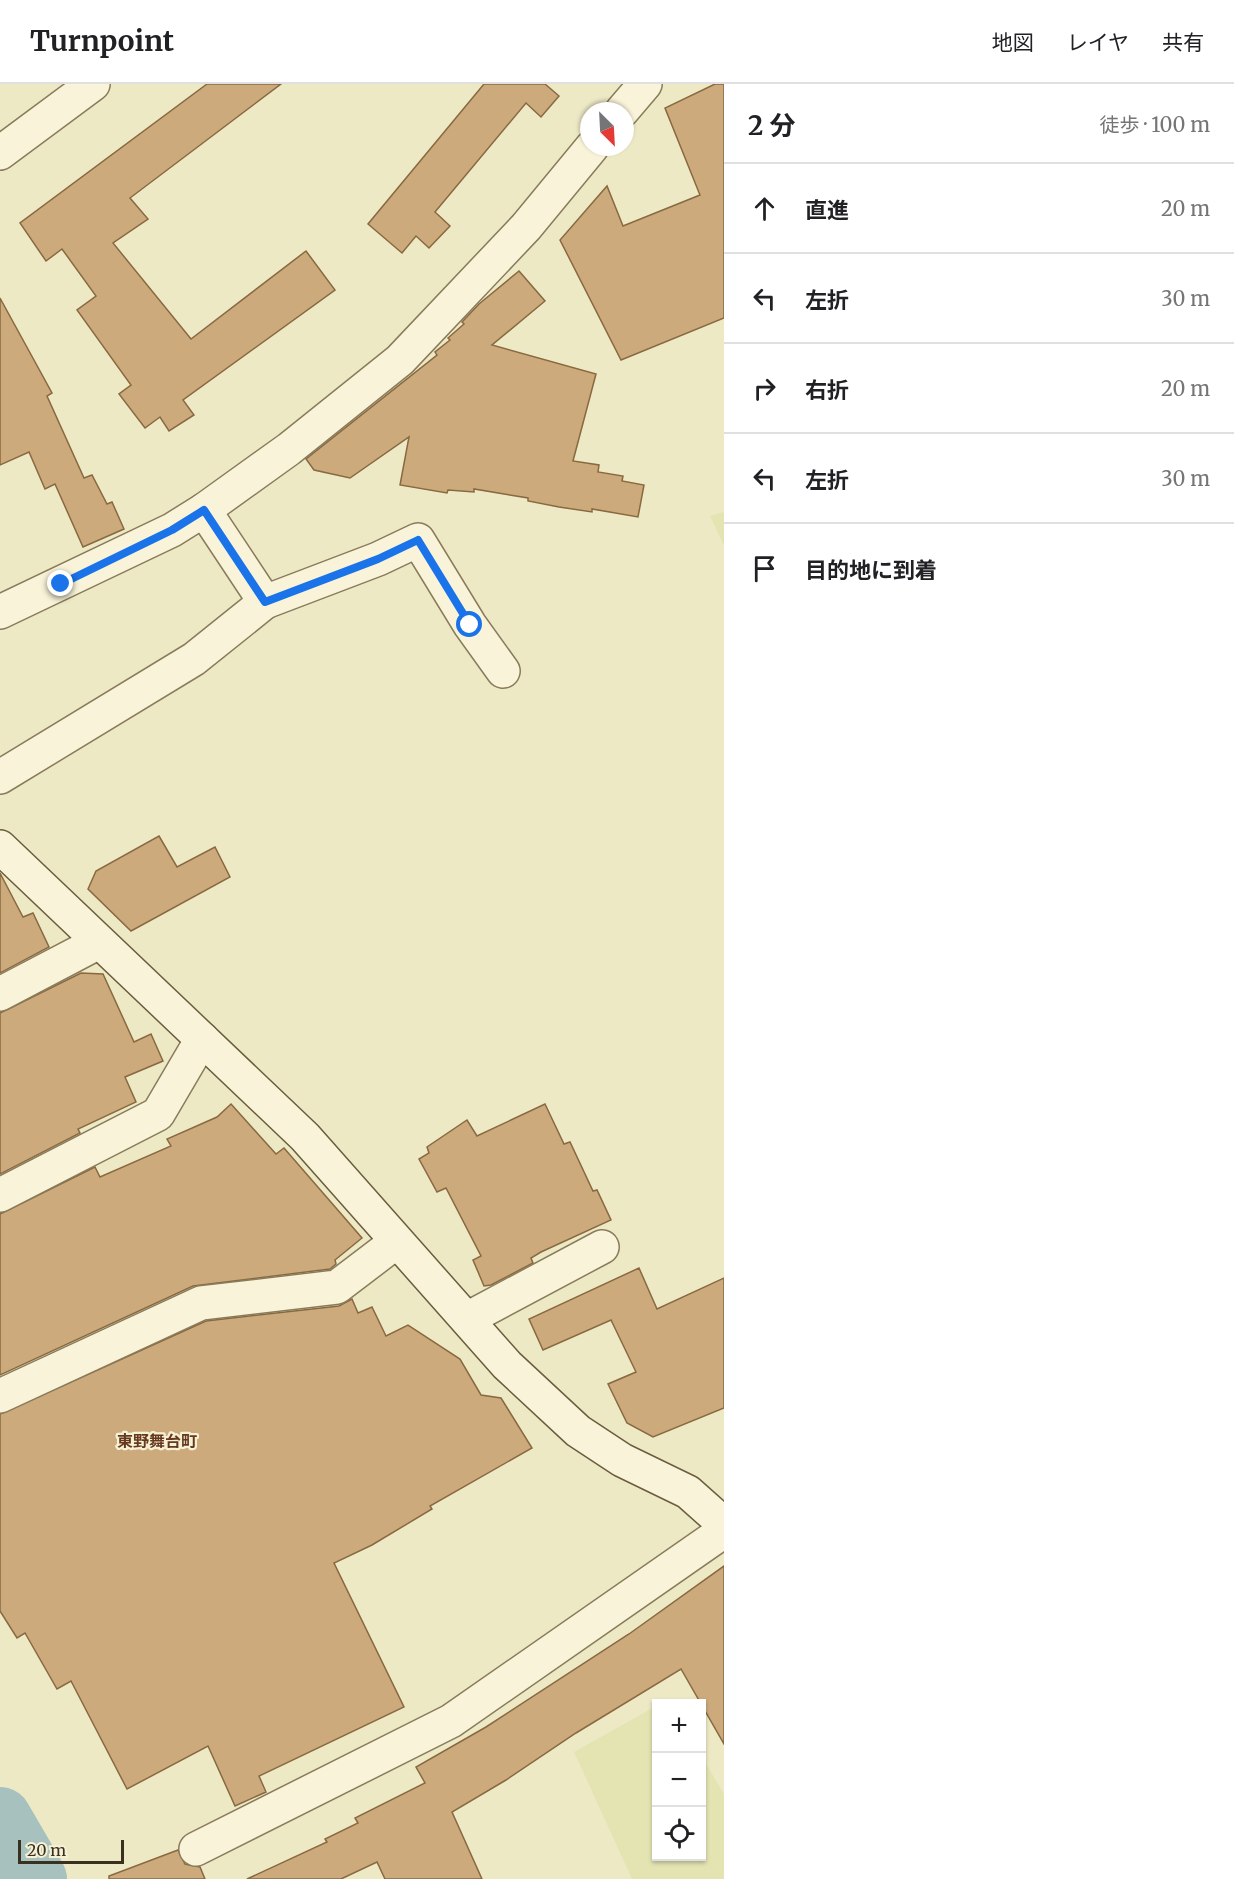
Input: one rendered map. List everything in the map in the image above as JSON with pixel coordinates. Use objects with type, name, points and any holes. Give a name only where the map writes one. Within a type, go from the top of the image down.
[{"type":"street","points":[[0,153],[93,84]]},
{"type":"street","points":[[629,102],[643,84]]},
{"type":"street","points":[[0,612],[172,530],[289,449],[400,360],[526,227],[585,156]]},
{"type":"street","points":[[204,510],[265,602]]},
{"type":"street","points":[[0,777],[194,659],[265,602],[378,559],[418,540],[470,625],[502,671]]},
{"type":"street","points":[[0,847],[305,1137],[507,1365],[578,1431],[622,1460],[688,1492],[724,1524]]},
{"type":"street","points":[[0,994],[99,942]]},
{"type":"street","points":[[0,1196],[158,1114],[202,1039]]},
{"type":"street","points":[[0,1396],[201,1303],[337,1287],[396,1242]]},
{"type":"street","points":[[467,1319],[602,1247]]},
{"type":"street","points":[[196,1849],[451,1720],[724,1531]]},
{"type":"green space","points":[[724,512],[724,546],[710,516]]},
{"type":"green space","points":[[652,1708],[652,1861],[706,1861],[706,1764],[724,1794],[724,1879],[632,1879],[574,1752]]},
{"type":"building","points":[[207,84],[281,84],[130,198],[148,219],[113,243],[191,339],[306,251],[335,290],[183,400],[194,415],[169,431],[160,417],[145,428],[119,394],[131,385],[77,310],[96,296],[62,249],[46,261],[20,223]]},
{"type":"building","points":[[484,84],[545,84],[559,96],[541,117],[526,103],[435,212],[450,226],[429,248],[416,236],[402,253],[368,224]]},
{"type":"building","points":[[715,84],[724,84],[724,318],[621,360],[560,240],[607,186],[623,226],[700,195],[665,108]]},
{"type":"building","points":[[519,271],[545,301],[492,345],[596,374],[573,461],[599,465],[598,472],[623,476],[622,481],[644,485],[638,517],[592,509],[592,512],[559,507],[528,501],[528,498],[474,489],[474,492],[448,490],[447,493],[400,485],[409,437],[350,478],[314,470],[306,459],[437,355],[435,352],[450,340],[448,338],[464,324],[462,322],[479,304]]},
{"type":"building","points":[[0,298],[52,393],[47,396],[84,478],[92,475],[107,504],[112,502],[124,529],[83,547],[55,484],[45,489],[29,452],[0,465]]},
{"type":"building","points":[[159,836],[177,867],[215,847],[230,877],[131,931],[88,889],[96,871]]},
{"type":"building","points":[[0,873],[23,917],[33,913],[49,947],[0,973]]},
{"type":"building","points":[[81,973],[103,974],[134,1042],[151,1034],[163,1061],[125,1077],[136,1102],[78,1129],[80,1133],[0,1174],[0,1013]]},
{"type":"building","points":[[231,1104],[276,1154],[284,1148],[362,1238],[335,1260],[336,1264],[330,1269],[193,1286],[0,1375],[0,1214],[95,1167],[100,1177],[171,1146],[167,1139],[217,1117]]},
{"type":"building","points":[[545,1104],[564,1144],[570,1142],[593,1191],[597,1190],[611,1220],[541,1252],[531,1258],[533,1263],[491,1285],[484,1286],[473,1260],[481,1256],[446,1188],[437,1192],[419,1159],[429,1153],[427,1147],[467,1120],[477,1136]]},
{"type":"building","points":[[639,1268],[657,1309],[724,1278],[724,1408],[653,1437],[627,1423],[608,1384],[636,1372],[611,1320],[543,1350],[529,1319]]},
{"type":"building","points":[[352,1299],[358,1313],[372,1307],[386,1336],[408,1325],[460,1359],[481,1395],[501,1398],[532,1448],[430,1506],[432,1509],[372,1545],[334,1563],[404,1707],[259,1776],[266,1792],[235,1806],[208,1746],[127,1789],[71,1681],[57,1689],[25,1633],[17,1638],[0,1611],[0,1414],[206,1321],[339,1306]]},
{"type":"building","points":[[724,1566],[724,1744],[706,1713],[706,1699],[698,1699],[681,1669],[452,1812],[482,1879],[385,1879],[377,1862],[341,1879],[247,1879],[327,1842],[325,1839],[358,1823],[355,1818],[425,1783],[416,1767],[486,1727],[629,1634]]},
{"type":"building","points":[[178,1850],[185,1864],[200,1867],[205,1879],[109,1879],[109,1876]]},
{"type":"waterway","points":[[0,1819],[35,1879]]},
{"type":"district","name":"東野舞台町","points":[[157,1441]]},
{"type":"route","points":[[61,584],[172,530],[204,510],[265,602],[378,559],[418,540],[470,625]]}]
